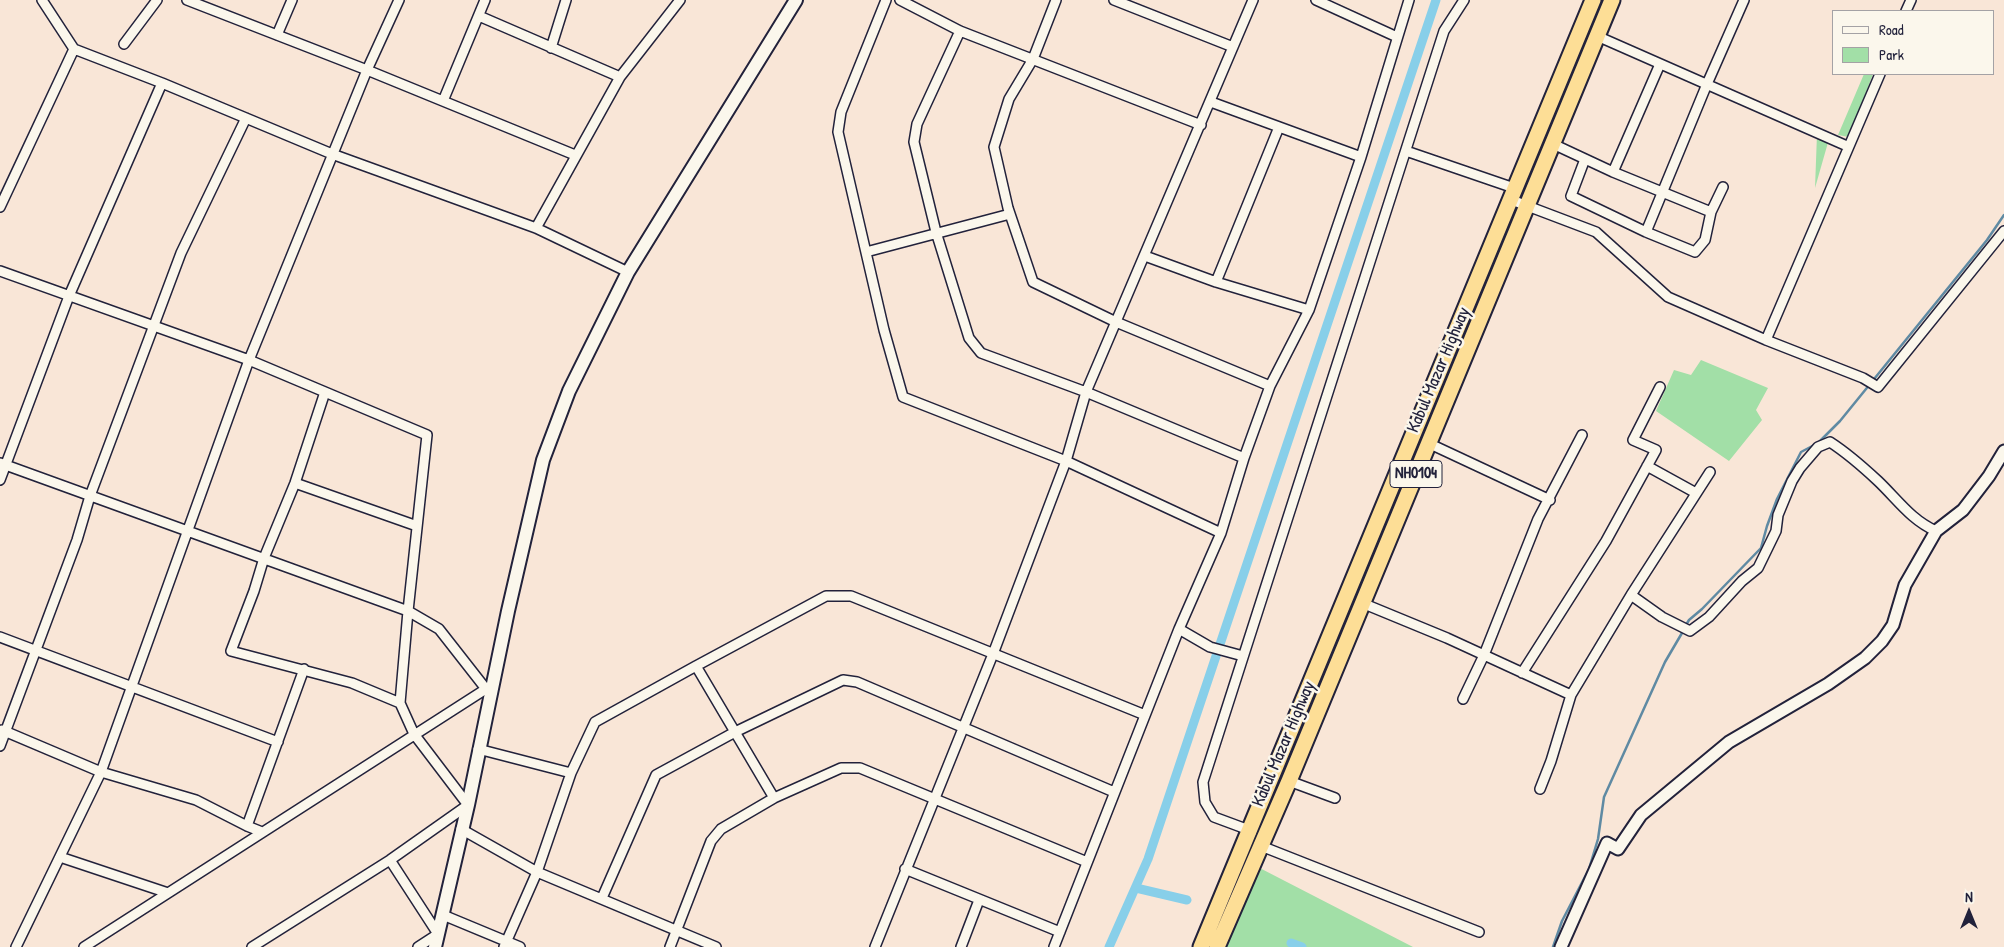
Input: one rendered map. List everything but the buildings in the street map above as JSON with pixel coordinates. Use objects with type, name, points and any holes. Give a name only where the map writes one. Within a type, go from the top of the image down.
[{"type":"highway","name":"Kabul Mazar Highway","points":[[1201,947],[1592,0]]},
{"type":"highway","name":"Kabul Mazar Highway","points":[[1217,947],[1289,781],[1612,0]]},
{"type":"main road","points":[[437,941],[468,805],[489,687],[543,460],[569,391],[628,272],[796,0]]},
{"type":"street","points":[[42,0],[74,49],[162,83],[332,154],[536,228],[628,272]]},
{"type":"street","points":[[124,44],[157,0]]},
{"type":"street","points":[[187,0],[368,70],[575,156]]},
{"type":"street","points":[[277,35],[292,0]]},
{"type":"street","points":[[16,947],[101,772],[186,530],[249,360],[332,154],[399,0]]},
{"type":"street","points":[[443,101],[485,0]]},
{"type":"street","points":[[552,48],[566,0]]},
{"type":"street","points":[[536,228],[620,78],[680,0]]},
{"type":"street","points":[[886,0],[841,112],[838,132],[884,330],[903,397],[1066,461],[1221,533]]},
{"type":"street","points":[[900,0],[960,31],[1201,125]]},
{"type":"street","points":[[1056,0],[1033,59],[1009,99],[994,147],[1010,214],[1033,282],[1116,322],[1270,386]]},
{"type":"street","points":[[1114,0],[1233,47]]},
{"type":"street","points":[[874,947],[993,654],[1066,461],[1086,392],[1253,0]]},
{"type":"street","points":[[1316,0],[1397,37]]},
{"type":"street","points":[[1054,947],[1179,629],[1221,533],[1244,458],[1270,386],[1309,310],[1361,157],[1409,0]]},
{"type":"street","points":[[1464,0],[1444,31],[1203,782],[1205,802],[1214,818],[1249,830],[1261,846],[1478,932]]},
{"type":"street","points":[[1646,232],[1744,0]]},
{"type":"street","points":[[479,16],[620,78]]},
{"type":"street","points":[[960,31],[917,124],[914,142],[936,232],[968,338],[981,354],[1086,392],[1244,458]]},
{"type":"street","points":[[1597,36],[1847,146]]},
{"type":"street","points":[[0,207],[74,49]]},
{"type":"street","points":[[1613,172],[1660,64]]},
{"type":"street","points":[[1766,340],[1847,146],[1880,75]]},
{"type":"street","points":[[0,480],[3,464],[70,296],[162,83]]},
{"type":"street","points":[[1211,102],[1361,157]]},
{"type":"street","points":[[0,746],[3,731],[78,540],[90,496],[181,253],[246,118]]},
{"type":"street","points":[[1216,282],[1279,126]]},
{"type":"street","points":[[1553,144],[1613,172],[1712,212]]},
{"type":"street","points":[[1406,151],[1512,194],[1526,206],[1596,232],[1668,297],[1766,340],[1863,378],[1878,387],[2004,231]]},
{"type":"street","points":[[1585,158],[1571,196],[1646,232],[1695,252],[1705,240],[1712,212],[1723,187]]},
{"type":"street","points":[[866,252],[1010,214]]},
{"type":"street","points":[[1145,256],[1216,282],[1309,310]]},
{"type":"street","points":[[0,271],[249,360],[427,435],[400,703],[414,734],[468,805],[390,860],[252,947]]},
{"type":"street","points":[[1522,673],[1606,541],[1656,450],[1633,440],[1660,387]]},
{"type":"street","points":[[325,392],[295,482],[264,558],[254,591],[231,651],[352,683],[400,703]]},
{"type":"street","points":[[1463,700],[1484,655],[1538,519],[1550,500],[1582,436]]},
{"type":"street","points":[[1631,595],[1662,617],[1690,631],[1709,617],[1742,581],[1758,568],[1776,532],[1778,515],[1792,481],[1800,468],[1818,447],[1830,442],[1844,451],[1878,481],[1903,508],[1924,525],[1936,531]]},
{"type":"street","points":[[1428,443],[1550,500]]},
{"type":"street","points":[[1561,947],[1607,843],[1618,850],[1641,815],[1729,742],[1828,684],[1865,658],[1893,625],[1905,585],[1936,531],[1963,510],[1989,476],[2003,453]]},
{"type":"street","points":[[3,464],[408,611],[440,629],[489,687],[84,947]]},
{"type":"street","points":[[1647,466],[1696,493]]},
{"type":"street","points":[[1540,789],[1572,695],[1631,595],[1710,472]]},
{"type":"street","points":[[295,482],[417,526]]},
{"type":"street","points":[[505,944],[537,872],[571,773],[595,722],[826,596],[851,596],[1145,715]]},
{"type":"street","points":[[1362,603],[1447,638],[1572,695]]},
{"type":"street","points":[[1179,629],[1210,647],[1244,656]]},
{"type":"street","points":[[0,637],[278,742]]},
{"type":"street","points":[[696,666],[774,798]]},
{"type":"street","points":[[248,826],[304,669]]},
{"type":"street","points":[[602,898],[656,775],[735,732],[843,680],[857,682],[1114,792]]},
{"type":"street","points":[[3,731],[101,772],[196,800],[262,832]]},
{"type":"street","points":[[478,749],[571,773]]},
{"type":"street","points":[[670,947],[711,841],[721,829],[774,798],[841,768],[860,768],[1087,862]]},
{"type":"street","points":[[1289,781],[1335,798]]},
{"type":"street","points":[[461,829],[537,872],[716,947]]},
{"type":"street","points":[[60,857],[168,893]]},
{"type":"street","points":[[390,860],[437,941],[418,947]]},
{"type":"street","points":[[905,868],[1060,932]]},
{"type":"street","points":[[961,947],[979,900]]},
{"type":"street","points":[[443,915],[505,944],[520,947]]},
{"type":"green space","points":[[1864,75],[1873,75],[1849,137],[1838,135]]},
{"type":"green space","points":[[1817,134],[1829,139],[1815,188]]},
{"type":"green space","points":[[1701,360],[1768,388],[1756,410],[1762,420],[1729,461],[1656,411],[1674,370],[1691,375]]},
{"type":"green space","points":[[1250,863],[1413,947],[1217,947]]},
{"type":"waterway","points":[[1109,947],[1148,859],[1436,0]]},
{"type":"waterway","points":[[1686,625],[1761,548],[1777,499],[1801,452],[1818,443],[1840,421],[1987,240],[2004,215]]},
{"type":"waterway","points":[[1553,947],[1562,921],[1589,869],[1598,839],[1604,797],[1665,662],[1682,633]]},
{"type":"waterway","points":[[1136,888],[1187,900]]},
{"type":"waterway","points":[[1291,943],[1302,947]]}]
